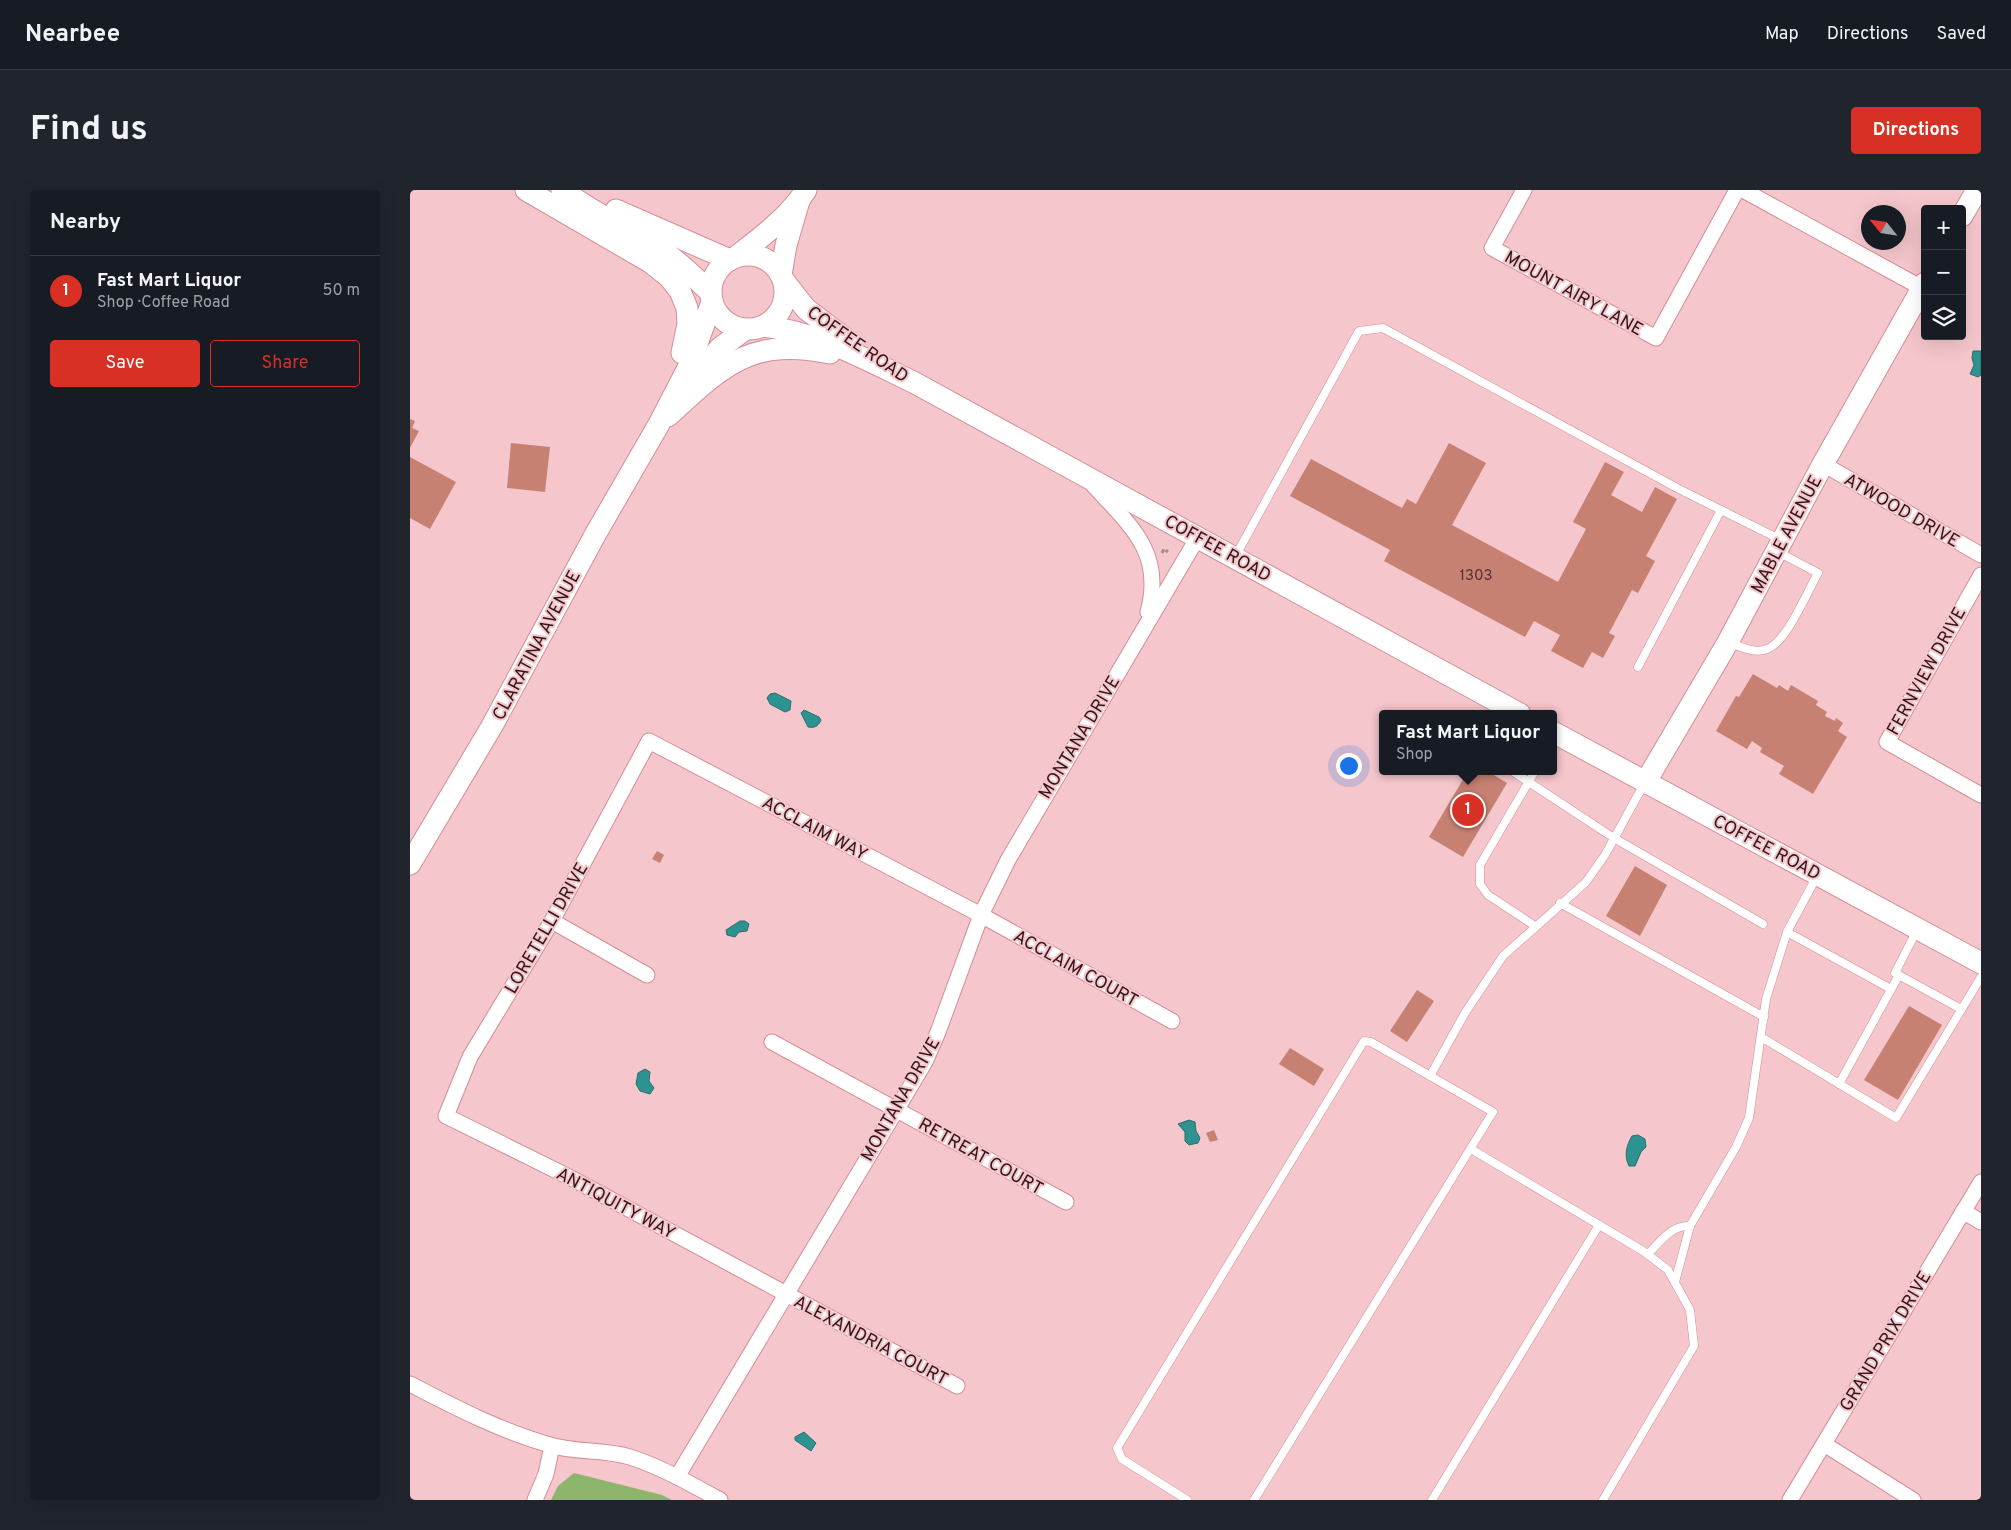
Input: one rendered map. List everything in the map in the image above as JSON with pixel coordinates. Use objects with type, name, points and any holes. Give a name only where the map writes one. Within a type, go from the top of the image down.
[{"type":"main road","points":[[526,190],[650,262],[669,277],[680,291],[687,308],[688,324],[684,345],[659,424]]},
{"type":"main road","points":[[562,190],[584,206],[680,263],[712,297],[722,319],[732,326],[754,328],[778,315],[783,304],[785,293],[782,278],[786,245],[803,194]]},
{"type":"main road","points":[[572,190],[733,258],[759,257],[770,262],[782,278]]},
{"type":"main road","points":[[1966,206],[1972,192]]},
{"type":"main road","points":[[712,297],[712,283],[717,271],[775,224],[803,194]]},
{"type":"main road","name":"COFFEE ROAD","points":[[782,278],[806,309],[826,326],[915,383]]},
{"type":"main road","name":"MABLE AVENUE","points":[[1645,782],[1728,642],[1823,464],[1921,290]]},
{"type":"main road","name":"CLARATINA AVENUE","points":[[410,864],[492,726],[595,535],[659,424],[689,366],[712,297]]},
{"type":"main road","name":"CLARATINA AVENUE","points":[[659,424],[709,359],[754,328]]},
{"type":"main road","name":"COFFEE ROAD","points":[[754,328],[789,329],[825,340],[915,383],[1235,557],[1506,710]]},
{"type":"main road","points":[[659,424],[721,369],[740,358],[761,350],[790,348],[822,352],[915,383]]},
{"type":"main road","name":"COFFEE ROAD","points":[[1557,738],[1818,874],[1981,963]]},
{"type":"street","name":"MOUNT AIRY LANE","points":[[1524,190],[1492,248],[1656,338],[1737,190]]},
{"type":"street","points":[[1743,190],[1921,285]]},
{"type":"street","name":"ATWOOD DRIVE","points":[[1823,464],[1981,555]]},
{"type":"street","name":"MONTANA DRIVE","points":[[1085,475],[1128,524],[1145,547],[1154,576],[1152,598],[1143,630]]},
{"type":"street","name":"MONTANA DRIVE","points":[[677,1477],[784,1294],[924,1062],[938,1032],[981,915],[1033,815],[1198,537]]},
{"type":"street","name":"FERNVIEW DRIVE","points":[[1981,575],[1887,742],[1981,794]]},
{"type":"street","name":"ACCLAIM WAY","points":[[649,741],[981,915]]},
{"type":"street","name":"LORETELLI DRIVE","points":[[446,1116],[470,1057],[552,921],[649,741]]},
{"type":"street","name":"ACCLAIM COURT","points":[[981,915],[1172,1021]]},
{"type":"street","points":[[552,921],[647,976]]},
{"type":"street","name":"RETREAT COURT","points":[[772,1042],[1066,1202]]},
{"type":"street","name":"ANTIQUITY WAY","points":[[446,1116],[571,1178],[784,1294]]},
{"type":"street","name":"GRAND PRIX DRIVE","points":[[1790,1500],[1981,1182]]},
{"type":"street","points":[[1963,1211],[1981,1222]]},
{"type":"street","name":"ALEXANDRIA COURT","points":[[784,1294],[957,1386]]},
{"type":"street","points":[[410,1384],[472,1417],[552,1446],[629,1457],[677,1477],[720,1500]]},
{"type":"street","points":[[1824,1444],[1914,1500]]},
{"type":"street","points":[[535,1500],[546,1474],[552,1446]]},
{"type":"lane","points":[[1235,557],[1359,331],[1383,328],[1720,510],[1779,546],[1818,573],[1780,641],[1766,650],[1749,650],[1728,642]]},
{"type":"lane","points":[[1638,667],[1720,510]]},
{"type":"lane","points":[[1518,775],[1614,838],[1763,924]]},
{"type":"lane","points":[[1533,775],[1480,865],[1480,884],[1488,895],[1535,926]]},
{"type":"lane","points":[[1430,1076],[1465,1012],[1503,956],[1560,903],[1586,882],[1614,838],[1645,782]]},
{"type":"lane","points":[[1675,1282],[1690,1226],[1736,1147],[1749,1118],[1766,999],[1787,932],[1818,874]]},
{"type":"lane","points":[[1560,903],[1764,1017]]},
{"type":"lane","points":[[1918,928],[1895,973],[1961,1010]]},
{"type":"lane","points":[[1787,932],[1891,989]]},
{"type":"lane","points":[[1839,1084],[1899,975]]},
{"type":"lane","points":[[1761,1037],[1896,1118],[1981,977]]},
{"type":"lane","points":[[1187,1500],[1122,1459],[1117,1448],[1364,1041],[1371,1042],[1493,1112],[1254,1500]]},
{"type":"lane","points":[[1471,1148],[1648,1254],[1668,1270],[1690,1310],[1694,1346],[1603,1500]]},
{"type":"lane","points":[[1432,1500],[1599,1225]]},
{"type":"lane","points":[[1648,1254],[1667,1234],[1681,1226],[1690,1226]]},
{"type":"green space","points":[[574,1473],[662,1495],[672,1500],[551,1500],[558,1486]]},
{"type":"water","points":[[1973,351],[1981,351],[1981,375],[1978,377],[1970,374],[1974,365]]},
{"type":"water","points":[[775,693],[791,701],[790,710],[785,712],[770,704],[767,698],[770,694]]},
{"type":"water","points":[[804,710],[819,717],[821,720],[817,726],[808,727],[801,713]]},
{"type":"water","points":[[740,921],[745,921],[749,924],[747,931],[739,932],[735,937],[727,935],[726,930]]},
{"type":"water","points":[[645,1069],[650,1072],[649,1081],[654,1088],[650,1094],[640,1091],[636,1084],[638,1073]]},
{"type":"water","points":[[1189,1120],[1195,1122],[1196,1131],[1200,1138],[1198,1143],[1189,1145],[1185,1141],[1185,1132],[1178,1124]]},
{"type":"water","points":[[1638,1135],[1645,1139],[1646,1147],[1641,1152],[1635,1166],[1629,1166],[1626,1155],[1627,1147],[1632,1136]]},
{"type":"water","points":[[804,1432],[816,1443],[811,1451],[795,1440],[795,1437]]},
{"type":"building","points":[[410,419],[415,421],[412,428],[419,431],[410,448]]},
{"type":"building","points":[[511,443],[550,447],[545,492],[507,488]]},
{"type":"building","points":[[1449,443],[1486,463],[1452,525],[1558,582],[1586,529],[1573,522],[1605,462],[1624,472],[1611,495],[1642,512],[1655,487],[1677,499],[1646,556],[1655,561],[1638,593],[1632,590],[1609,633],[1615,636],[1603,658],[1592,652],[1583,668],[1551,651],[1560,635],[1534,621],[1525,637],[1384,561],[1390,550],[1290,496],[1311,459],[1402,508],[1407,499],[1416,504]]},
{"type":"building","points":[[410,457],[456,482],[430,529],[410,518]]},
{"type":"building","points":[[1753,674],[1777,688],[1779,685],[1788,691],[1791,685],[1818,701],[1816,705],[1827,712],[1825,716],[1835,721],[1836,718],[1843,723],[1838,731],[1847,737],[1813,794],[1779,774],[1784,766],[1760,752],[1762,748],[1752,741],[1747,749],[1716,731],[1736,696],[1739,697]]},
{"type":"building","points":[[1466,775],[1494,775],[1507,783],[1463,857],[1429,837]]},
{"type":"building","points":[[657,851],[664,855],[660,863],[652,859]]},
{"type":"building","points":[[1635,866],[1667,885],[1640,936],[1606,916]]},
{"type":"building","points":[[1417,990],[1434,1001],[1407,1042],[1390,1031]]},
{"type":"building","points":[[1909,1006],[1942,1025],[1898,1100],[1864,1080]]},
{"type":"building","points":[[1290,1048],[1324,1069],[1314,1086],[1279,1064]]},
{"type":"building","points":[[1214,1130],[1218,1140],[1210,1142],[1206,1133]]},
{"type":"place","name":"Fast Mart Liquor","points":[[1468,810]]}]
